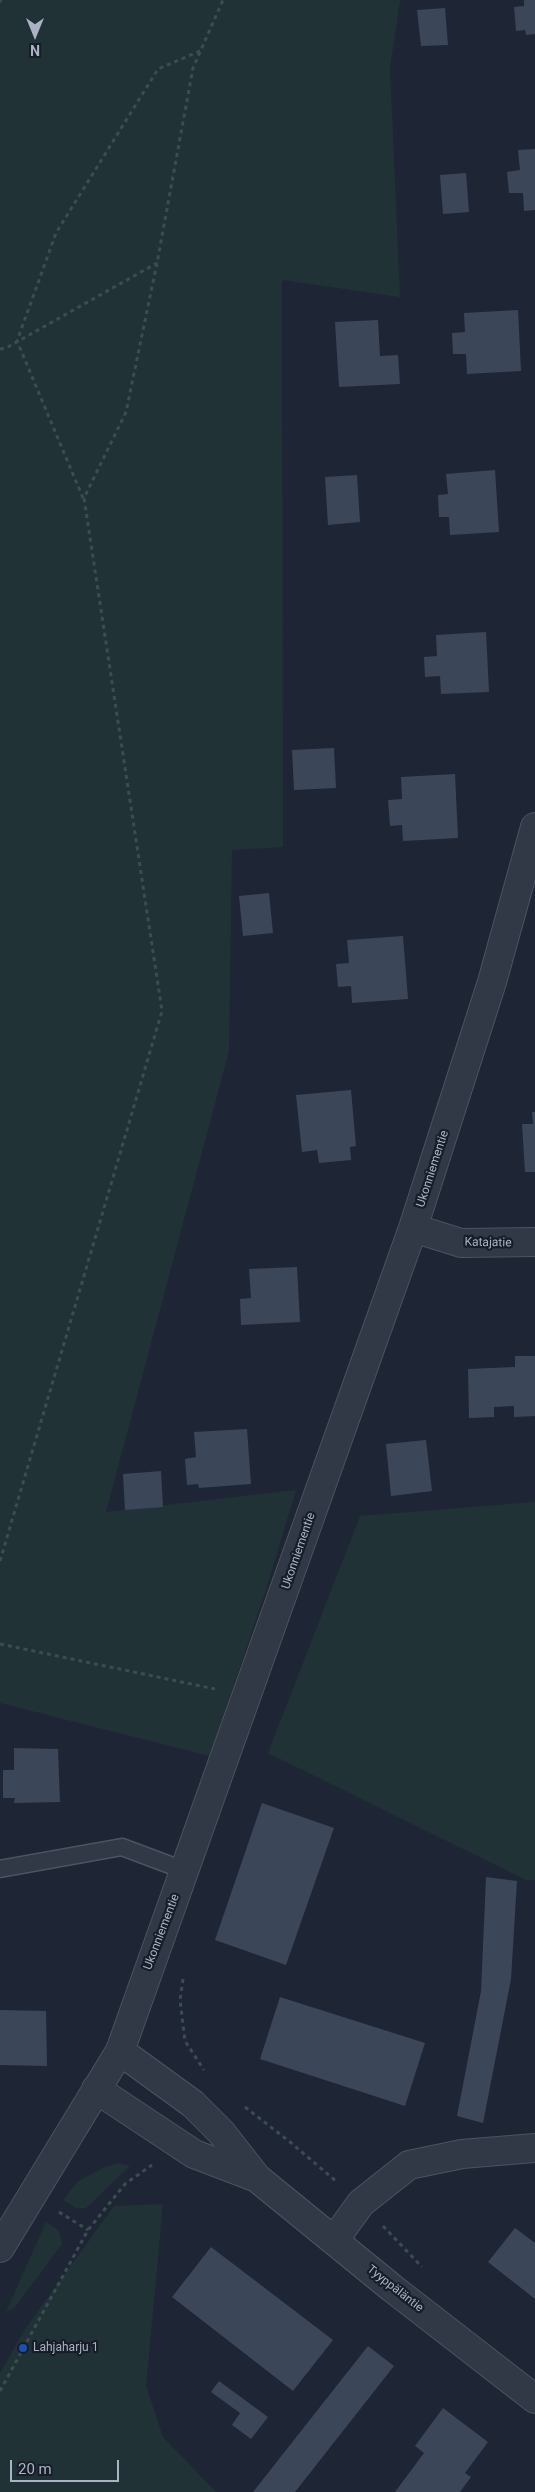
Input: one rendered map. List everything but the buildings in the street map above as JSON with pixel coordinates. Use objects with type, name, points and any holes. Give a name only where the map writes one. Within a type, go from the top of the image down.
[{"type":"street","name":"Ukonniementie","points":[[0,2248],[120,2051],[142,1985],[186,1870],[248,1696],[413,1228],[492,982],[535,827]]},
{"type":"street","name":"Katajatie","points":[[413,1228],[461,1243],[535,1242]]},
{"type":"street","name":"Tyyppäläntie","points":[[120,2051],[193,2104],[221,2132],[257,2178],[335,2239],[392,2288],[535,2399]]},
{"type":"street","name":"Tyyppäläntie","points":[[96,2089],[194,2154],[257,2178]]},
{"type":"street","points":[[335,2239],[361,2204],[409,2165],[462,2154],[535,2148]]},
{"type":"lane","points":[[0,1869],[122,1847],[186,1870]]},
{"type":"path","points":[[84,498],[126,412],[157,263],[193,68],[223,0]]},
{"type":"path","points":[[0,1561],[162,1011],[84,498],[17,341],[56,233],[158,70],[201,51]]},
{"type":"path","points":[[0,349],[157,263]]},
{"type":"path","points":[[0,1644],[248,1696]]},
{"type":"path","points":[[0,2391],[88,2230],[125,2184],[152,2165],[169,2139]]},
{"type":"shaded area","points":[[0,0],[400,0],[390,68],[400,297],[282,280],[283,847],[232,850],[229,1051],[106,1512],[296,1490],[266,1590],[210,1756],[0,1703]]},
{"type":"shaded area","points":[[535,1502],[535,1880],[526,1880],[268,1753],[360,1516]]},
{"type":"shaded area","points":[[118,2163],[130,2166],[86,2208],[76,2208],[63,2200],[78,2181],[103,2168]]},
{"type":"shaded area","points":[[163,2204],[146,2386],[163,2437],[216,2492],[0,2492],[0,2373],[25,2329],[114,2206]]},
{"type":"shaded area","points":[[46,2222],[59,2231],[62,2244],[15,2307],[6,2312]]},
{"type":"place","name":"Lahjaharju 1","points":[[23,2348]]}]
